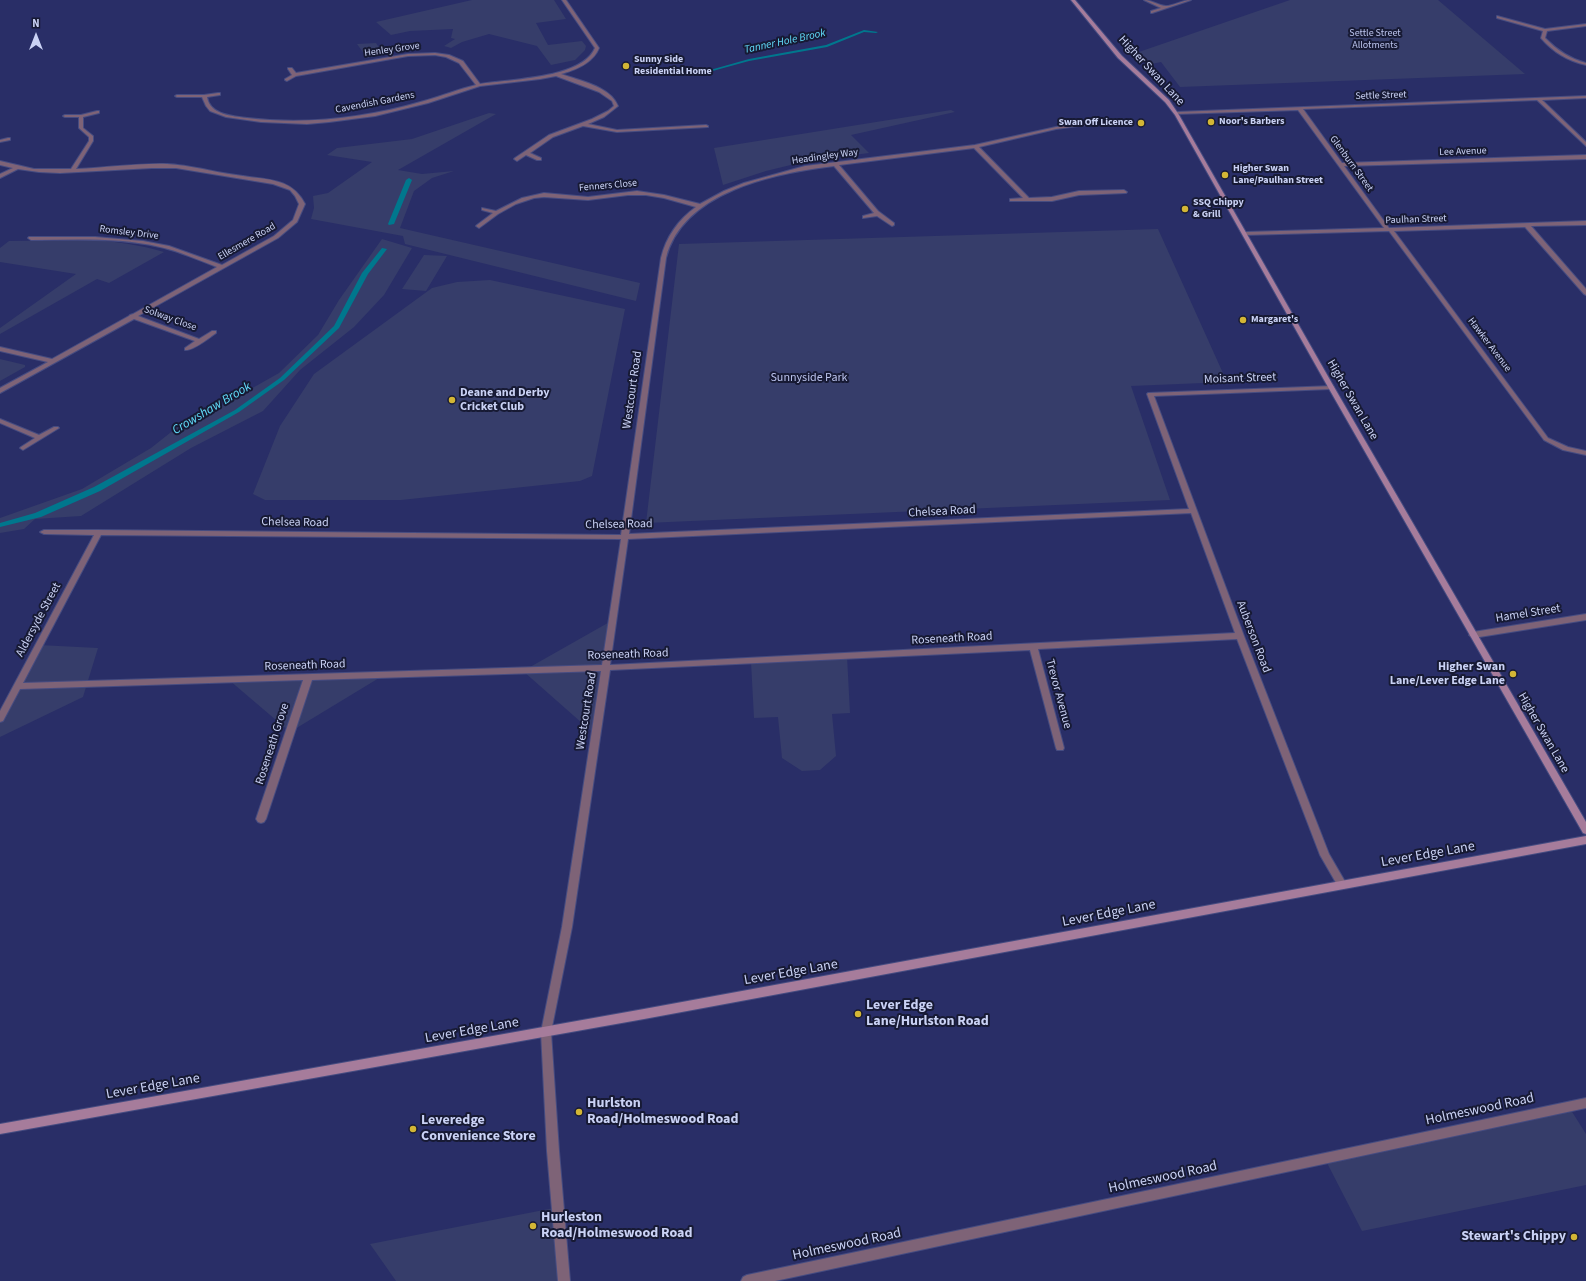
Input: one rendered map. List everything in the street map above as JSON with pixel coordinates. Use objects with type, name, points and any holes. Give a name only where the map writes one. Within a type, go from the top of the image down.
[{"type":"street","points":[[556,74],[576,68],[592,57],[596,52],[596,45],[564,0]]},
{"type":"street","name":"Higher Swan Lane","points":[[1073,0],[1120,57],[1167,101],[1176,113],[1246,234],[1331,387],[1586,830]]},
{"type":"street","points":[[1146,0],[1166,8]]},
{"type":"street","points":[[1152,12],[1189,0]]},
{"type":"street","points":[[1498,16],[1545,30],[1586,25]]},
{"type":"street","points":[[1545,30],[1543,38],[1547,43],[1566,57],[1586,64]]},
{"type":"street","name":"Henley Grove","points":[[287,80],[295,75],[408,55],[435,54],[447,56],[461,62],[479,85]]},
{"type":"street","points":[[290,69],[295,75]]},
{"type":"street","points":[[518,159],[552,136],[584,125],[612,110],[616,106],[616,102],[612,97],[599,90],[556,74]]},
{"type":"street","name":"Cavendish Gardens","points":[[204,96],[204,102],[207,107],[228,116],[263,121],[305,122],[348,119],[385,112],[420,104],[479,85],[556,74]]},
{"type":"street","points":[[177,96],[204,96],[218,94]]},
{"type":"street","name":"Settle Street","points":[[1176,113],[1586,97]]},
{"type":"street","points":[[1538,99],[1586,145]]},
{"type":"street","name":"Glenburn Street","points":[[1299,108],[1390,230]]},
{"type":"street","points":[[65,116],[81,116],[98,112]]},
{"type":"street","points":[[73,170],[91,142],[91,137],[81,128],[81,116]]},
{"type":"street","name":"Headingley Way","points":[[658,297],[666,248],[670,239],[683,220],[700,206],[726,191],[779,173],[835,164],[975,146],[1060,127],[1100,122]]},
{"type":"street","points":[[584,125],[617,131],[677,125],[706,126]]},
{"type":"street","points":[[1060,127],[1069,133]]},
{"type":"street","points":[[0,141],[8,139]]},
{"type":"street","points":[[975,146],[1027,199]]},
{"type":"street","points":[[526,153],[539,159]]},
{"type":"street","name":"Lee Avenue","points":[[1341,165],[1586,157]]},
{"type":"street","name":"Ellesmere Road","points":[[0,162],[18,167],[43,171],[148,166],[187,168],[275,182],[284,185],[300,196],[302,204],[300,213],[294,221],[276,237],[0,391]]},
{"type":"street","points":[[835,164],[877,214],[892,224]]},
{"type":"street","points":[[0,176],[18,167]]},
{"type":"street","name":"Fenners Close","points":[[479,226],[495,212],[509,204],[525,198],[546,195],[588,199],[642,192],[659,194],[700,206]]},
{"type":"street","points":[[1012,200],[1052,199],[1079,193],[1124,192]]},
{"type":"street","points":[[1099,193],[1102,199]]},
{"type":"street","points":[[484,210],[495,212]]},
{"type":"street","points":[[864,217],[877,214]]},
{"type":"street","name":"Paulhan Street","points":[[1246,234],[1586,223]]},
{"type":"street","points":[[1527,225],[1586,293]]},
{"type":"street","name":"Hawker Avenue","points":[[1390,230],[1546,439],[1554,444],[1574,451],[1586,453]]},
{"type":"street","name":"Romsley Drive","points":[[31,238],[94,238],[131,241],[160,246],[222,267]]},
{"type":"street","name":"Westcourt Road","points":[[564,1281],[553,1151],[546,1032],[567,927],[625,537],[658,297]]},
{"type":"street","name":"Solway Close","points":[[132,316],[200,341]]},
{"type":"street","name":"Solway Close","points":[[187,349],[214,332]]},
{"type":"street","points":[[0,349],[52,361]]},
{"type":"street","name":"Moisant Street","points":[[1150,394],[1331,387]]},
{"type":"street","name":"Auberson Road","points":[[1150,394],[1240,636],[1325,855],[1342,885]]},
{"type":"street","points":[[0,421],[40,438]]},
{"type":"street","points":[[23,448],[56,428]]},
{"type":"street","name":"Chelsea Road","points":[[44,532],[625,537],[1194,511]]},
{"type":"street","name":"Aldersyde Street","points":[[0,719],[98,532]]},
{"type":"street","name":"Hamel Street","points":[[1473,635],[1586,617]]},
{"type":"street","name":"Roseneath Road","points":[[17,686],[606,668],[1240,636]]},
{"type":"street","name":"Trevor Avenue","points":[[1033,646],[1060,748]]},
{"type":"street","name":"Roseneath Grove","points":[[261,819],[308,678]]},
{"type":"street","name":"Lever Edge Lane","points":[[0,1129],[546,1032],[1586,840]]},
{"type":"street","name":"Holmeswood Road","points":[[747,1281],[1586,1103]]},
{"type":"green space","points":[[472,0],[554,0],[566,19],[536,23],[548,45],[582,41],[586,46],[585,50],[575,60],[551,65],[537,46],[489,34],[462,42],[451,48],[444,46],[455,39],[451,38],[453,29],[410,31],[391,35],[376,22]]},
{"type":"green space","name":"Settle Street Allotments","points":[[1290,0],[1438,0],[1525,74],[1180,87],[1161,62],[1147,65],[1133,54]]},
{"type":"green space","points":[[376,43],[384,55],[367,58],[357,44]]},
{"type":"green space","points":[[951,110],[955,112],[851,135],[869,153],[807,161],[766,171],[723,185],[714,148]]},
{"type":"green space","points":[[489,113],[496,114],[398,170],[422,174],[454,171],[432,178],[414,191],[400,228],[640,283],[636,301],[405,244],[403,236],[311,219],[314,208],[313,196],[328,193],[372,162],[327,155],[337,148],[412,139]]},
{"type":"green space","name":"Sunnyside Park","points":[[1158,229],[1227,382],[1131,386],[1170,500],[646,523],[679,244]]},
{"type":"green space","points":[[382,239],[412,248],[384,295],[354,327],[300,370],[263,411],[191,448],[81,516],[35,519],[24,529],[0,533],[0,518],[82,489],[151,448],[180,425],[226,403],[279,373],[318,335],[339,300]]},
{"type":"green space","points":[[9,241],[109,241],[146,247],[164,252],[109,283],[97,279],[0,334],[0,328],[76,274],[0,262],[0,248]]},
{"type":"green space","points":[[424,255],[447,256],[426,291],[402,289]]},
{"type":"green space","name":"Deane and Derby Cricket Club","points":[[490,280],[625,309],[592,476],[580,481],[401,500],[265,500],[253,494],[280,426],[314,374],[432,288],[457,282]]},
{"type":"green space","points":[[0,359],[25,365],[25,367],[0,381]]},
{"type":"green space","points":[[613,620],[591,731],[523,671]]},
{"type":"green space","points":[[39,645],[98,648],[83,697],[0,737],[0,719]]},
{"type":"green space","points":[[847,656],[850,713],[832,714],[836,756],[820,770],[802,771],[782,758],[778,717],[754,718],[751,662]]},
{"type":"green space","points":[[384,675],[290,732],[229,680]]},
{"type":"green space","points":[[1569,1107],[1586,1134],[1586,1185],[1362,1231],[1325,1159]]},
{"type":"green space","points":[[559,1207],[564,1281],[396,1281],[370,1244]]},
{"type":"waterway","name":"Tanner Hole Brook","points":[[698,74],[749,60],[827,46],[864,31],[876,32]]},
{"type":"waterway","name":"Crowshaw Brook","points":[[391,224],[409,180]]},
{"type":"waterway","name":"Crowshaw Brook","points":[[0,525],[38,515],[97,489],[237,411],[282,379],[337,327],[365,273],[384,249]]},
{"type":"place","name":"Sunny Side Residential Home","points":[[626,66]]},
{"type":"place","name":"Noor's Barbers","points":[[1211,122]]},
{"type":"place","name":"Swan Off Licence","points":[[1141,123]]},
{"type":"place","name":"Higher Swan Lane/Paulhan Street","points":[[1225,175]]},
{"type":"place","name":"SSQ Chippy & Grill","points":[[1185,209]]},
{"type":"place","name":"Margaret's","points":[[1243,320]]},
{"type":"place","name":"Deane and Derby Cricket Club","points":[[452,400]]},
{"type":"place","name":"Higher Swan Lane/Lever Edge Lane","points":[[1513,674]]},
{"type":"place","name":"Lever Edge Lane/Hurlston Road","points":[[858,1014]]},
{"type":"place","name":"Hurlston Road/Holmeswood Road","points":[[579,1112]]},
{"type":"place","name":"Leveredge Convenience Store","points":[[413,1129]]},
{"type":"place","name":"Hurleston Road/Holmeswood Road","points":[[533,1226]]},
{"type":"place","name":"Stewart's Chippy","points":[[1574,1237]]}]
